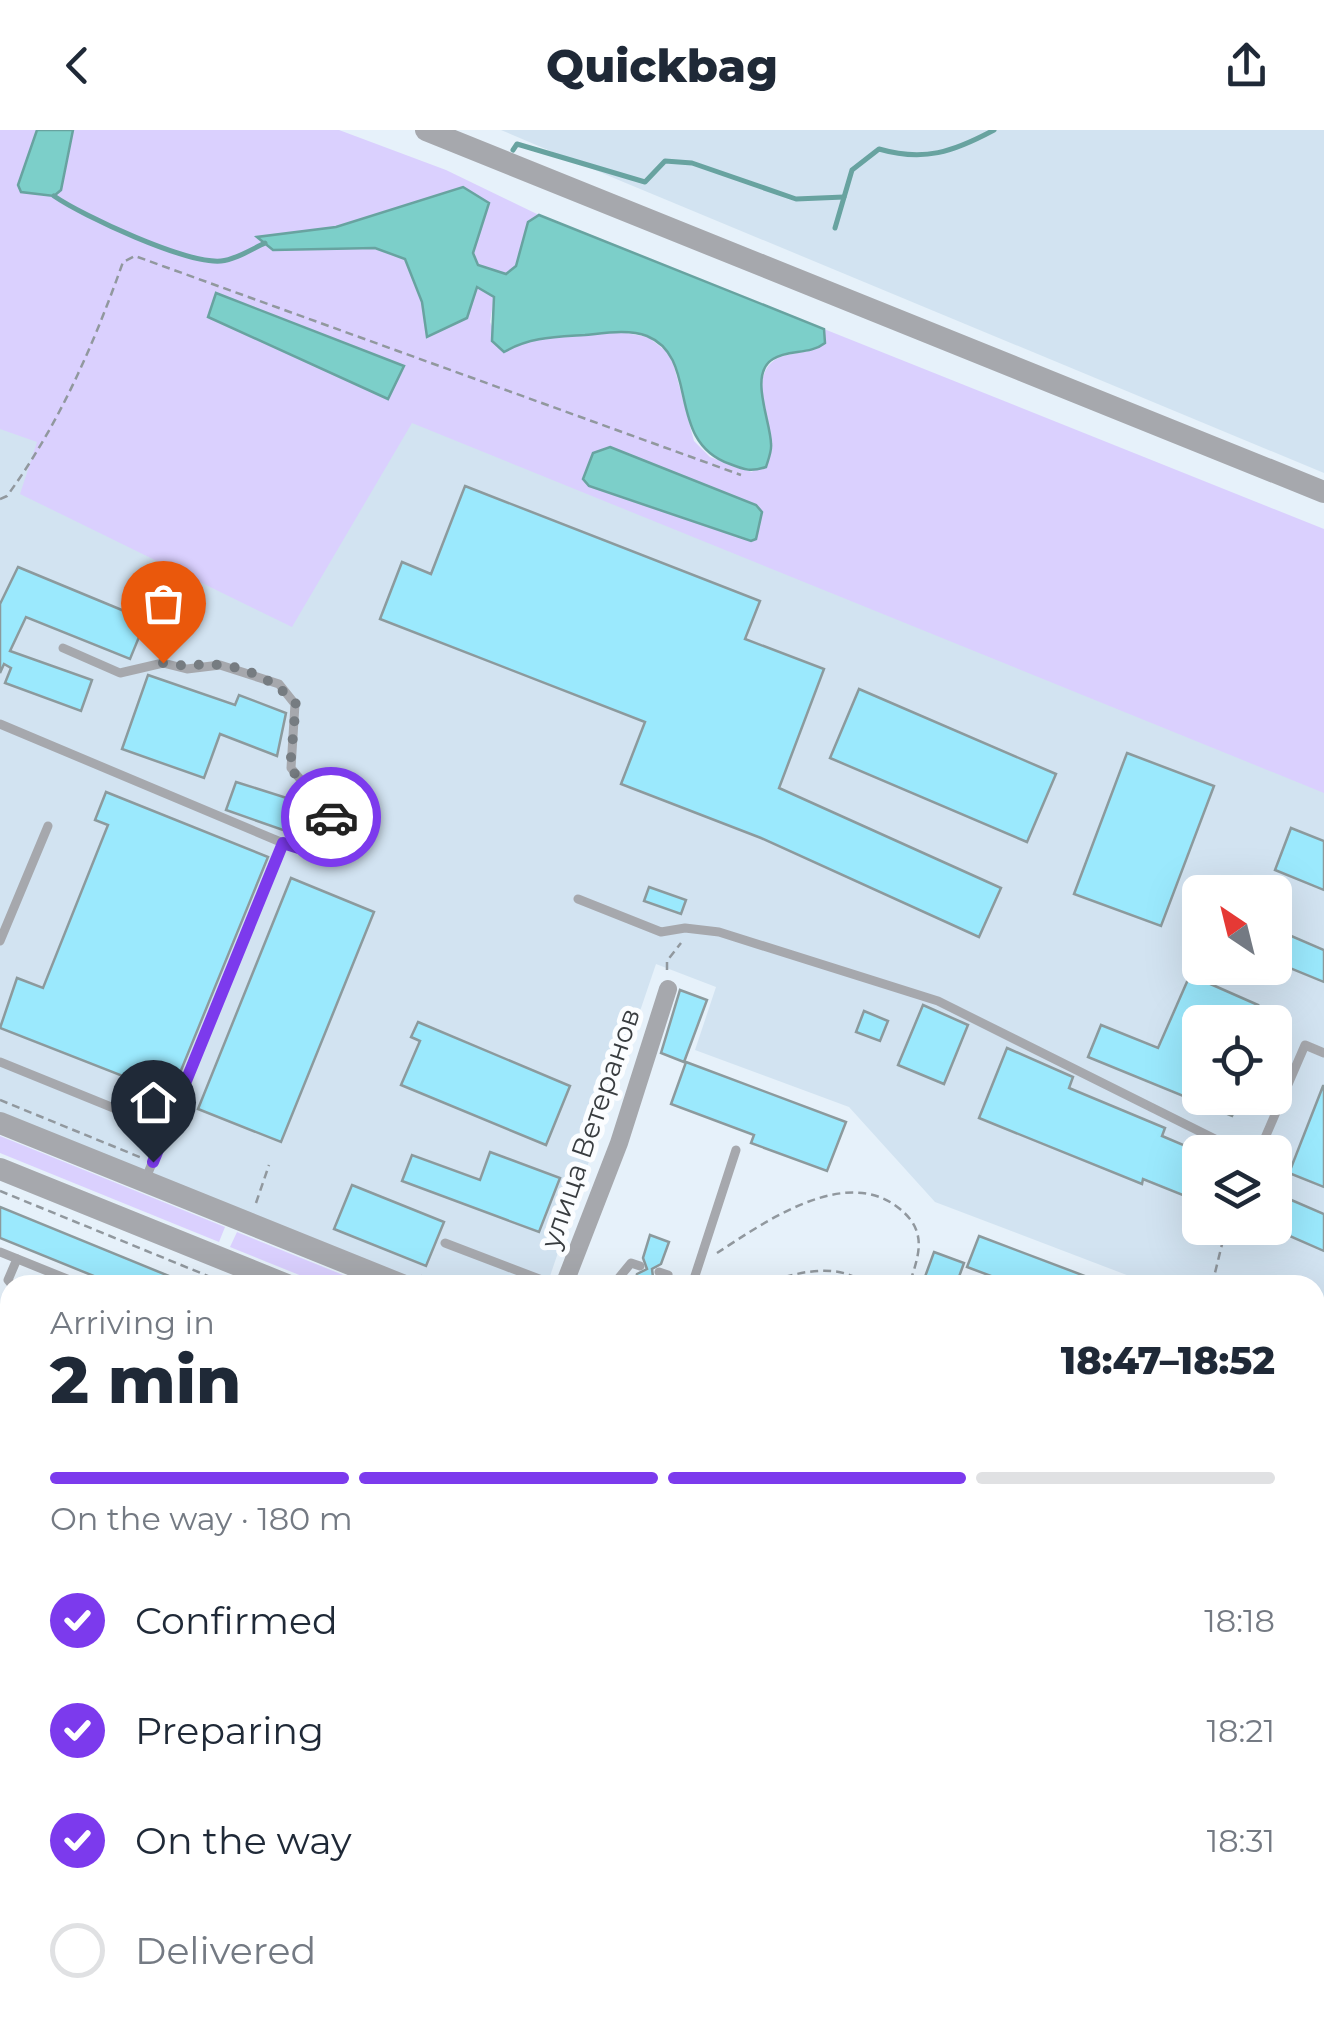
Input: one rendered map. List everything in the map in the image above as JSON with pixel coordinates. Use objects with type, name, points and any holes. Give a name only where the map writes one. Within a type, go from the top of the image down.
[{"type":"street","points":[[426,130],[1324,492]]},
{"type":"street","name":"улица Ветеранов","points":[[568,1275],[620,1143],[668,988]]},
{"type":"street","points":[[0,1123],[377,1275]]},
{"type":"street","points":[[0,1168],[262,1275]]},
{"type":"lane","points":[[0,724],[283,843],[302,849],[320,844],[332,818],[290,768],[296,704],[278,684],[220,664],[187,668],[163,663],[120,674],[63,648]]},
{"type":"lane","points":[[0,941],[48,826]]},
{"type":"lane","points":[[145,1182],[283,843]]},
{"type":"lane","points":[[578,899],[660,932],[685,928],[719,932],[938,1001],[1228,1146],[1262,1147],[1304,1045],[1324,1053]]},
{"type":"lane","points":[[0,1062],[116,1109]]},
{"type":"lane","points":[[695,1275],[736,1150]]},
{"type":"lane","points":[[445,1242],[529,1275]]},
{"type":"lane","points":[[0,1252],[58,1275]]},
{"type":"lane","points":[[10,1275],[17,1258]]},
{"type":"lane","points":[[622,1275],[631,1263],[640,1266]]},
{"type":"lane","points":[[658,1272],[668,1275]]},
{"type":"path","points":[[0,498],[7,496],[44,446],[123,262],[135,256],[741,475]]},
{"type":"path","points":[[667,962],[686,934]]},
{"type":"path","points":[[255,1204],[269,1165]]},
{"type":"path","points":[[714,1254],[810,1202],[850,1190],[877,1194],[902,1210],[917,1228],[922,1245],[913,1275]]},
{"type":"path","points":[[0,1192],[205,1275]]},
{"type":"path","points":[[1214,1275],[1222,1245]]},
{"type":"path","points":[[786,1275],[828,1271],[850,1275]]},
{"type":"shaded area","points":[[0,130],[37,130],[19,182],[21,192],[53,196],[61,189],[73,130],[339,130],[446,170],[539,215],[528,222],[516,266],[506,274],[478,265],[473,253],[489,203],[390,209],[336,227],[258,238],[273,250],[375,248],[406,259],[422,302],[427,337],[477,287],[494,297],[490,322],[504,352],[525,340],[621,332],[648,337],[671,355],[694,441],[710,457],[752,472],[772,446],[762,393],[767,369],[774,360],[821,345],[825,342],[824,329],[1324,529],[1324,793],[412,423],[292,627],[20,494],[37,442],[0,429]],"holes":[[[216,293],[404,367],[388,398],[208,318]]]},
{"type":"shaded area","points":[[37,130],[73,130],[61,190],[54,196],[21,192],[18,185]]},
{"type":"shaded area","points":[[501,130],[1324,130],[1324,473],[621,181]]},
{"type":"shaded area","points":[[463,187],[489,203],[473,253],[478,265],[506,274],[516,266],[528,222],[539,215],[824,329],[825,343],[779,356],[766,366],[761,387],[771,447],[766,467],[744,469],[710,453],[689,419],[673,362],[663,347],[647,336],[617,332],[553,337],[523,343],[504,352],[492,341],[494,297],[477,287],[467,318],[427,337],[422,302],[405,259],[375,248],[273,250],[257,237],[336,227]]},
{"type":"shaded area","points":[[216,293],[404,366],[388,399],[208,317]]},
{"type":"shaded area","points":[[0,327],[378,384],[515,441],[1324,755],[1324,1275],[1127,1275],[935,1202],[849,1107],[695,1050],[716,987],[656,964],[550,1275],[401,1275],[0,1118]]},
{"type":"shaded area","points":[[610,447],[756,505],[762,512],[756,539],[751,541],[589,486],[583,479],[593,453]]},
{"type":"shaded area","points":[[0,1136],[225,1227],[219,1242],[0,1153]]},
{"type":"shaded area","points":[[237,1232],[343,1275],[299,1275],[230,1247]]},
{"type":"building","points":[[465,486],[760,601],[745,639],[824,669],[779,788],[1001,888],[979,937],[761,838],[621,784],[645,722],[380,619],[402,562],[431,574]]},
{"type":"building","points":[[18,567],[146,620],[130,659],[26,617],[10,651],[92,680],[81,711],[5,683],[11,668],[4,664],[0,673],[0,604]]},
{"type":"building","points":[[148,675],[235,705],[239,695],[286,713],[277,756],[220,734],[204,778],[122,749]]},
{"type":"building","points":[[859,689],[1056,774],[1027,842],[830,758]]},
{"type":"building","points":[[1127,753],[1214,786],[1161,926],[1074,894]]},
{"type":"building","points":[[236,782],[309,805],[300,836],[226,810]]},
{"type":"building","points":[[106,792],[268,857],[171,1095],[0,1028],[17,978],[43,988],[108,825],[95,820]]},
{"type":"building","points":[[1291,828],[1324,841],[1324,890],[1275,870]]},
{"type":"building","points":[[291,878],[374,912],[281,1142],[198,1109]]},
{"type":"building","points":[[649,887],[686,900],[681,914],[644,901]]},
{"type":"building","points":[[1292,936],[1324,950],[1324,982],[1292,969]]},
{"type":"building","points":[[1186,985],[1213,985],[1258,1005],[1182,1005],[1182,1096],[1088,1057],[1101,1025],[1158,1048]]},
{"type":"building","points":[[680,990],[707,1000],[684,1062],[661,1053]]},
{"type":"building","points":[[923,1005],[968,1025],[944,1084],[898,1065]]},
{"type":"building","points":[[864,1011],[888,1021],[880,1041],[856,1032]]},
{"type":"building","points":[[418,1022],[570,1086],[546,1145],[401,1085],[420,1041],[411,1037]]},
{"type":"building","points":[[1007,1048],[1073,1077],[1069,1088],[1165,1128],[1162,1136],[1182,1144],[1182,1195],[1143,1179],[1142,1184],[979,1118]]},
{"type":"building","points":[[686,1062],[846,1122],[827,1171],[751,1143],[754,1135],[671,1104]]},
{"type":"building","points":[[1324,1086],[1324,1187],[1292,1174],[1292,1165]]},
{"type":"building","points":[[490,1152],[560,1178],[539,1232],[402,1181],[412,1155],[480,1180]]},
{"type":"building","points":[[352,1185],[444,1222],[426,1266],[334,1229]]},
{"type":"building","points":[[1292,1200],[1324,1214],[1324,1251],[1292,1237]]},
{"type":"building","points":[[0,1207],[167,1275],[91,1275],[0,1238]]},
{"type":"building","points":[[650,1235],[669,1242],[661,1264],[652,1269],[653,1275],[637,1275],[647,1269],[643,1258]]},
{"type":"building","points":[[979,1236],[1082,1275],[988,1275],[967,1267]]},
{"type":"building","points":[[934,1252],[964,1263],[960,1275],[926,1275]]},
{"type":"waterway","points":[[835,228],[852,170],[879,149],[910,155],[938,153],[994,130]]},
{"type":"waterway","points":[[513,150],[517,144],[645,182],[665,161],[692,163],[796,199],[844,197]]},
{"type":"waterway","points":[[54,196],[135,237],[205,260],[226,260],[265,243]]},
{"type":"way so far","points":[[163,663],[187,668],[220,664],[278,684],[296,704],[290,768],[331,817]]},
{"type":"route","points":[[153,1162],[283,843],[302,849],[320,844],[331,817]]}]
